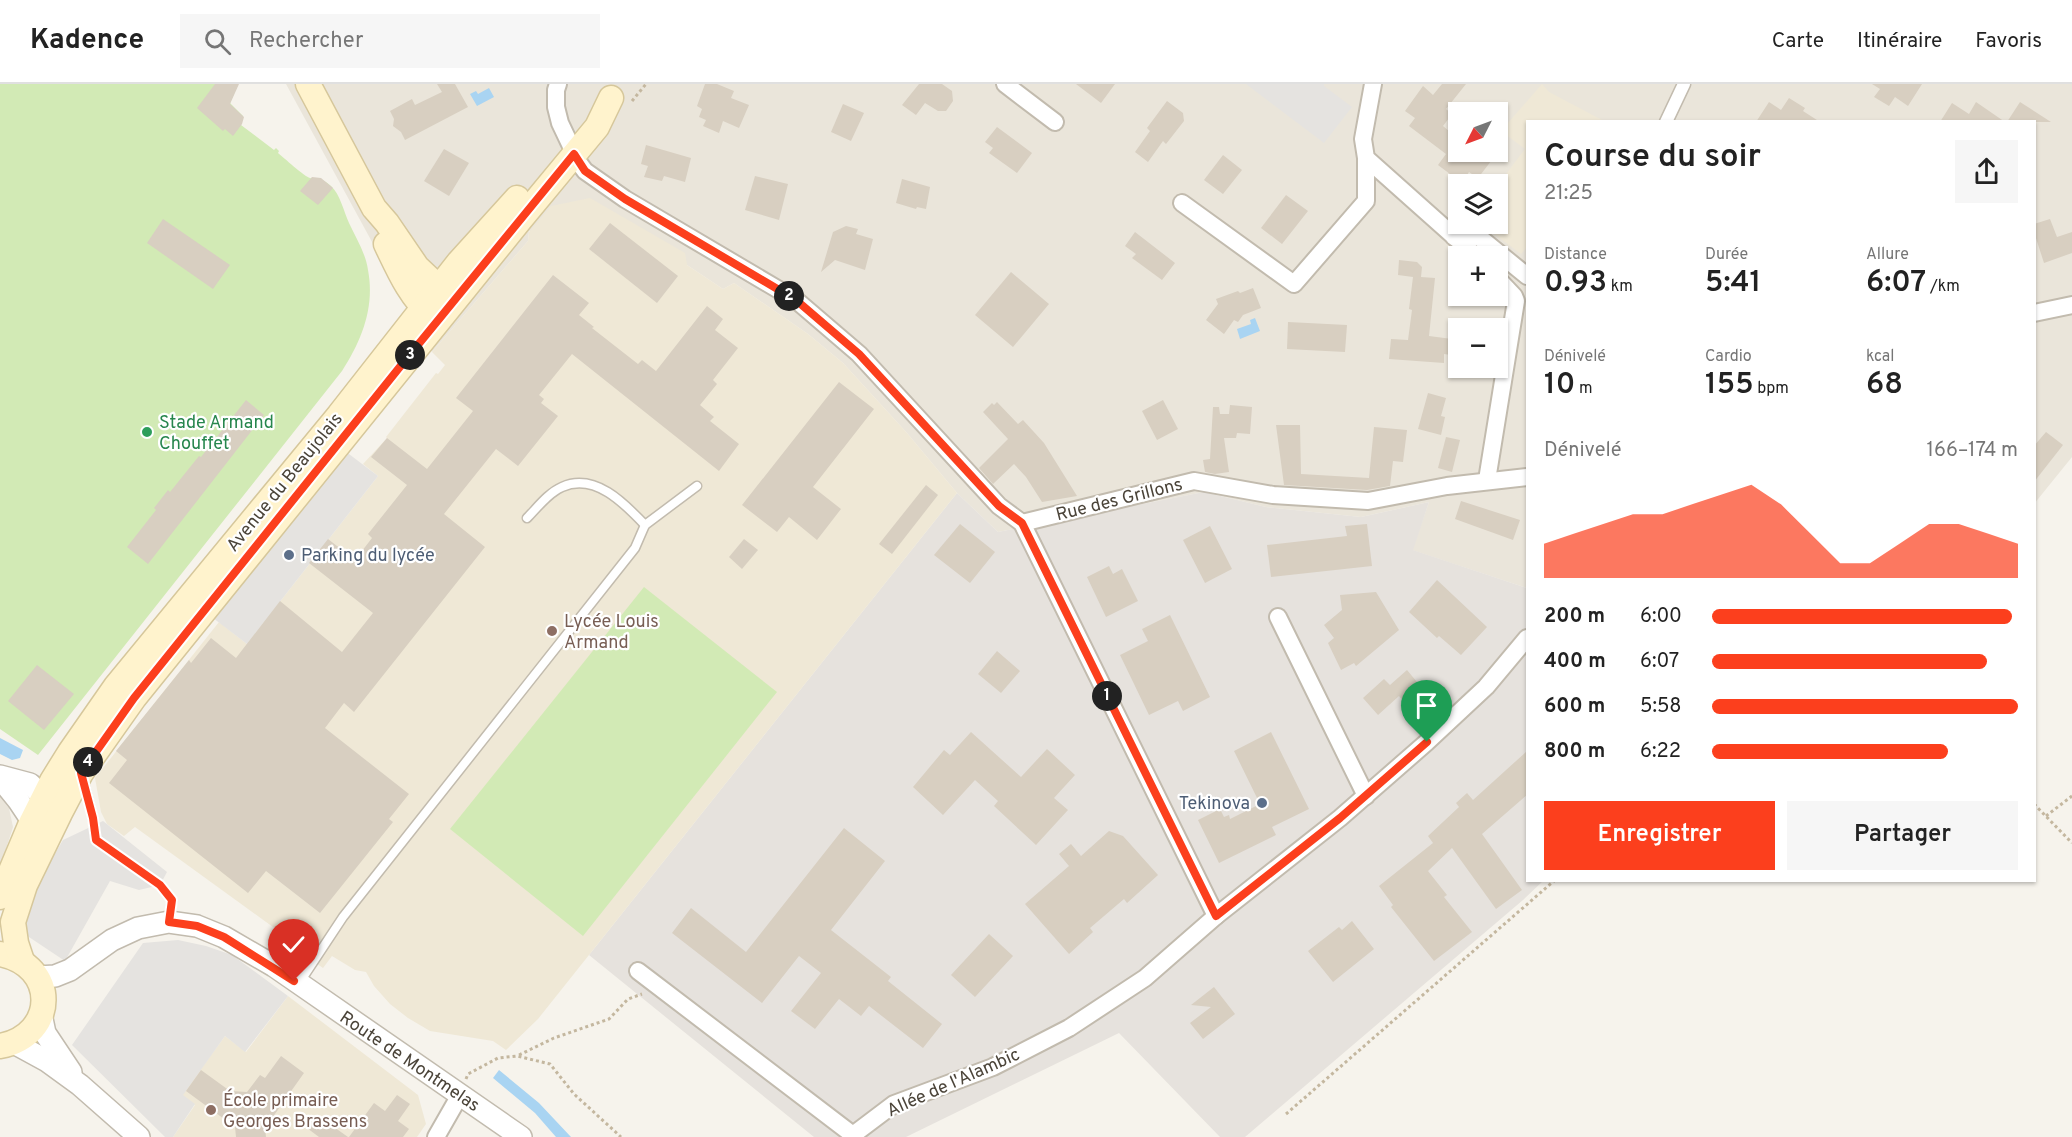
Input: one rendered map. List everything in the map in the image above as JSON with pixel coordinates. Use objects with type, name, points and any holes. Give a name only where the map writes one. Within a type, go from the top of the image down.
[{"type":"main road","points":[[308,84],[374,208],[417,267],[446,295]]},
{"type":"main road","name":"Avenue du Beaujolais","points":[[42,1007],[42,988],[20,964],[14,922],[17,907],[64,786],[116,686],[333,422],[430,314],[571,147],[586,118],[617,91]]},
{"type":"main road","points":[[374,208],[377,228],[405,284],[430,314]]},
{"type":"main road","name":"Avenue du Beaujolais","points":[[0,897],[32,821],[64,786]]},
{"type":"main road","points":[[7,1045],[31,1031],[42,1007]]},
{"type":"street","points":[[558,84],[556,107],[560,123],[585,171],[625,199],[796,300],[859,354],[999,506],[1022,523],[1216,916],[1366,796],[1427,742],[1486,687],[1526,639]]},
{"type":"street","points":[[1005,84],[1055,122]]},
{"type":"street","points":[[1182,203],[1294,284],[1366,201],[1364,139],[1372,84]]},
{"type":"street","points":[[1667,120],[1684,84]]},
{"type":"street","points":[[1366,158],[1464,246]]},
{"type":"street","points":[[1454,237],[1479,237],[1526,275]]},
{"type":"street","points":[[1487,480],[1516,301],[1520,296],[1508,287]]},
{"type":"street","points":[[2036,313],[2072,305]]},
{"type":"street","name":"Rue des Grillons","points":[[1022,523],[1194,481],[1273,495],[1368,501],[1487,480],[1526,477]]},
{"type":"street","points":[[1278,617],[1366,796]]},
{"type":"street","points":[[0,777],[30,784],[64,786]]},
{"type":"street","points":[[0,777],[32,821]]},
{"type":"street","name":"Allée de l'Alambic","points":[[638,971],[853,1135],[894,1104],[993,1067],[1069,1028],[1145,978],[1216,916]]},
{"type":"street","name":"Route de Montmelas","points":[[20,964],[55,976],[70,970],[112,940],[138,928],[169,922],[197,926],[224,937],[274,966],[521,1137]]},
{"type":"street","name":"Route de Montmelas","points":[[42,1007],[75,980],[104,947]]},
{"type":"street","points":[[42,1007],[45,1033],[80,1085]]},
{"type":"street","points":[[7,1045],[47,1061],[80,1085],[139,1137]]},
{"type":"street","points":[[436,1137],[460,1095]]},
{"type":"lane","points":[[527,518],[546,498],[561,487],[577,483],[602,488],[626,505],[645,525]]},
{"type":"lane","points":[[298,984],[343,917],[634,548],[645,525],[697,486]]},
{"type":"lane","points":[[64,786],[93,818],[96,840],[160,885],[172,900],[169,922]]},
{"type":"path","points":[[2046,816],[2072,796]]},
{"type":"path","points":[[2036,806],[2072,843]]},
{"type":"path","points":[[1286,1114],[1553,882]]},
{"type":"path","points":[[517,1056],[554,1038],[609,1019],[628,999],[659,987]]},
{"type":"path","points":[[468,1074],[498,1058],[517,1056],[550,1064],[574,1094],[621,1137]]},
{"type":"shaded area","points":[[286,84],[2072,84],[2072,457],[2036,502],[2036,120],[1526,120],[1526,588],[1412,550],[1429,502],[1361,517],[1266,507],[1204,492],[998,532],[957,493],[907,433],[843,363],[808,334],[734,283],[723,289],[687,265],[529,231],[528,241],[432,352]]},
{"type":"shaded area","points":[[1246,84],[1324,84],[1352,107],[1324,143]]},
{"type":"shaded area","points":[[1542,84],[1549,92],[1602,120],[1526,120],[1526,248],[1521,254],[1494,234],[1508,234],[1508,174],[1506,174],[1525,149],[1508,136],[1508,123]]},
{"type":"shaded area","name":"Lycée Louis Armand","points":[[590,198],[685,253],[687,265],[723,289],[734,283],[808,334],[843,363],[907,433],[957,493],[538,1019],[506,1050],[493,1041],[430,1031],[390,1004],[374,986],[366,972],[355,970],[332,956],[323,968],[293,947],[295,943],[135,827],[124,836],[107,824],[101,812],[95,778],[219,622],[247,644],[378,476],[363,464],[387,438],[436,373],[438,374],[445,365],[432,352],[528,241],[529,232],[551,206]]},
{"type":"shaded area","name":"Parking du lycée","points":[[345,451],[378,476],[247,644],[213,618]]},
{"type":"shaded area","points":[[1204,492],[1266,507],[1361,517],[1429,502],[1413,550],[1526,588],[1526,882],[1542,882],[1245,1137],[1220,1137],[1119,1033],[906,1137],[814,1137],[589,955],[957,493],[998,532]]},
{"type":"shaded area","points":[[0,766],[13,827],[0,867]]},
{"type":"shaded area","points":[[103,821],[167,872],[160,885],[139,890],[110,881],[65,961],[23,933],[18,917],[63,840]]},
{"type":"shaded area","points":[[178,940],[232,955],[288,996],[245,1052],[225,1036],[183,1095],[195,1104],[173,1137],[165,1137],[72,1045],[143,943]]},
{"type":"shaded area","points":[[288,996],[418,1095],[426,1124],[417,1137],[173,1137],[195,1105],[182,1095],[225,1036],[246,1052]]},
{"type":"green space","name":"Stade Armand Chouffet","points":[[0,84],[238,84],[230,103],[243,116],[241,125],[274,150],[276,148],[278,153],[310,178],[325,181],[337,194],[365,258],[370,284],[365,323],[342,371],[38,755],[0,729]]},
{"type":"green space","points":[[644,587],[777,692],[583,936],[450,829]]},
{"type":"water","points":[[489,88],[494,97],[477,106],[470,94],[476,91],[478,94]]},
{"type":"water","points":[[1255,318],[1260,331],[1240,339],[1237,329],[1251,324],[1250,320]]},
{"type":"water","points":[[0,738],[23,750],[20,758],[12,760],[0,754]]},
{"type":"water","points":[[499,1070],[539,1103],[571,1137],[556,1137],[535,1113],[493,1078]]},
{"type":"building","points":[[215,84],[239,84],[230,104],[244,117],[233,136],[225,129],[223,131],[197,108]]},
{"type":"building","points":[[437,84],[455,84],[468,107],[405,140],[401,132],[393,126],[394,119],[390,111],[412,99],[415,105],[442,92]]},
{"type":"building","points":[[705,84],[717,84],[734,91],[731,98],[749,105],[739,128],[723,121],[719,133],[703,126],[706,120],[699,117],[702,109],[697,106]]},
{"type":"building","points":[[919,84],[942,84],[952,91],[953,101],[946,111],[938,111],[925,103],[916,115],[902,105]]},
{"type":"building","points":[[1076,84],[1115,84],[1101,103]]},
{"type":"building","points":[[1442,84],[1466,84],[1452,102],[1448,102],[1446,109],[1448,119],[1443,126],[1448,130],[1448,162],[1490,162],[1481,174],[1469,172],[1468,174],[1450,174],[1438,165],[1446,154],[1409,126],[1415,118],[1405,111],[1423,86],[1433,95]]},
{"type":"building","points":[[1872,84],[1922,84],[1908,106],[1895,97],[1889,106],[1874,97],[1880,89]]},
{"type":"building","points":[[1789,98],[1805,108],[1803,111],[1817,120],[1757,120],[1769,102],[1781,110]]},
{"type":"building","points":[[1167,101],[1183,113],[1184,121],[1166,144],[1163,141],[1148,162],[1135,152],[1150,131],[1147,128]]},
{"type":"building","points":[[1976,102],[2002,120],[1941,120],[1952,103],[1969,114]]},
{"type":"building","points":[[2020,102],[2051,122],[2036,122],[2036,120],[2008,120]]},
{"type":"building","points":[[843,104],[864,113],[851,141],[831,132]]},
{"type":"building","points":[[997,127],[1032,153],[1017,173],[989,153],[993,148],[985,142]]},
{"type":"building","points":[[646,145],[691,158],[685,182],[664,176],[662,181],[644,177],[648,166],[641,164]]},
{"type":"building","points":[[444,149],[469,163],[449,196],[424,181]]},
{"type":"building","points":[[1223,155],[1242,170],[1223,194],[1204,180]]},
{"type":"building","points":[[755,176],[788,184],[779,220],[745,210]]},
{"type":"building","points":[[312,177],[321,178],[333,188],[318,205],[300,191]]},
{"type":"building","points":[[902,179],[930,187],[926,209],[917,207],[916,209],[896,203]]},
{"type":"building","points":[[1286,195],[1308,211],[1282,244],[1261,228]]},
{"type":"building","points":[[163,219],[230,265],[213,289],[147,243]]},
{"type":"building","points":[[2050,219],[2057,237],[2072,232],[2072,253],[2044,263],[2036,238],[2036,223]]},
{"type":"building","points":[[610,223],[678,276],[657,303],[589,249]]},
{"type":"building","points":[[846,226],[858,229],[856,234],[873,239],[865,270],[835,260],[821,272],[833,232]]},
{"type":"building","points":[[1135,232],[1175,263],[1162,280],[1132,258],[1136,254],[1125,246]]},
{"type":"building","points":[[1399,260],[1417,262],[1422,267],[1421,277],[1435,278],[1429,336],[1448,338],[1448,355],[1444,354],[1444,363],[1389,359],[1391,339],[1408,340],[1412,310],[1409,309],[1413,277],[1398,275]]},
{"type":"building","points":[[1011,272],[1049,304],[1013,347],[975,315]]},
{"type":"building","points":[[553,275],[589,303],[579,315],[594,327],[592,328],[638,364],[642,360],[656,371],[707,306],[723,319],[715,330],[738,348],[713,380],[717,384],[700,405],[714,417],[710,421],[739,444],[719,471],[572,354],[539,395],[544,399],[541,403],[558,416],[518,466],[496,449],[444,514],[485,547],[354,712],[344,703],[325,728],[409,794],[389,819],[393,822],[320,913],[266,871],[248,893],[109,783],[127,760],[116,751],[189,660],[191,663],[211,638],[236,658],[280,601],[342,652],[373,613],[309,563],[328,539],[355,560],[372,538],[368,534],[407,485],[371,457],[387,438],[427,469],[473,411],[456,398]]},
{"type":"building","points":[[1253,288],[1261,308],[1243,315],[1238,322],[1234,320],[1224,334],[1206,320],[1218,304],[1216,299]]},
{"type":"building","points":[[1288,322],[1347,325],[1345,352],[1287,349]]},
{"type":"building","points":[[839,382],[874,409],[813,487],[841,509],[817,540],[789,517],[777,532],[742,505]]},
{"type":"building","points":[[1428,393],[1446,398],[1441,416],[1445,417],[1441,435],[1418,429]]},
{"type":"building","points":[[246,400],[264,415],[148,564],[127,547],[156,510],[154,508],[168,490],[170,492],[199,456],[201,457]]},
{"type":"building","points":[[1163,400],[1178,429],[1157,440],[1142,411]]},
{"type":"building","points":[[997,402],[1018,424],[1023,420],[1044,443],[1077,496],[1042,502],[1026,477],[1014,464],[993,484],[979,468],[1008,439],[983,412],[992,403],[994,405]]},
{"type":"building","points":[[1230,405],[1252,407],[1250,434],[1237,433],[1236,438],[1224,438],[1229,472],[1215,474],[1205,472],[1203,460],[1210,459],[1213,407],[1219,407],[1220,414],[1229,414]]},
{"type":"building","points":[[1276,425],[1300,425],[1301,474],[1369,478],[1374,427],[1407,430],[1403,462],[1393,461],[1390,486],[1367,490],[1284,485]]},
{"type":"building","points":[[2046,432],[2063,445],[2036,479],[2036,444]]},
{"type":"building","points":[[1446,437],[1460,440],[1452,472],[1438,468]]},
{"type":"building","points":[[926,485],[938,495],[892,554],[879,544]]},
{"type":"building","points":[[1461,501],[1520,520],[1513,540],[1455,519]]},
{"type":"building","points":[[960,524],[995,552],[970,583],[934,555]]},
{"type":"building","points":[[1367,524],[1372,566],[1271,577],[1267,545],[1347,536],[1345,526]]},
{"type":"building","points":[[1210,526],[1232,569],[1205,583],[1183,540]]},
{"type":"building","points":[[744,539],[758,550],[742,569],[729,557]]},
{"type":"building","points":[[1109,566],[1113,574],[1122,569],[1138,601],[1106,617],[1087,577]]},
{"type":"building","points":[[1437,580],[1487,627],[1461,655],[1439,636],[1437,638],[1409,612]]},
{"type":"building","points":[[1376,592],[1399,630],[1356,666],[1354,663],[1341,670],[1328,643],[1334,638],[1324,625],[1342,610],[1340,595]]},
{"type":"building","points":[[1170,615],[1210,697],[1183,711],[1178,701],[1149,715],[1120,655],[1148,641],[1142,629]]},
{"type":"building","points":[[997,651],[1020,671],[1001,693],[978,674]]},
{"type":"building","points":[[37,665],[74,694],[44,730],[8,701]]},
{"type":"building","points":[[1407,670],[1422,688],[1405,703],[1399,696],[1378,715],[1363,698],[1384,679],[1390,685]]},
{"type":"building","points":[[971,732],[1021,777],[1047,749],[1075,775],[1054,798],[1068,810],[1036,845],[994,806],[998,801],[975,780],[943,815],[913,787],[944,750],[950,755]]},
{"type":"building","points":[[1271,732],[1309,809],[1272,827],[1276,835],[1219,863],[1198,820],[1220,809],[1224,817],[1229,815],[1230,819],[1260,804],[1234,751]]},
{"type":"building","points":[[1526,752],[1526,796],[1482,834],[1522,890],[1496,909],[1452,848],[1428,871],[1447,895],[1444,897],[1472,932],[1434,961],[1391,907],[1393,905],[1379,886],[1433,843],[1428,836],[1459,807],[1456,803],[1467,793],[1473,800]]},
{"type":"building","points":[[844,828],[885,861],[831,930],[891,977],[888,981],[942,1024],[923,1048],[869,1006],[861,1016],[839,999],[815,1029],[791,1011],[821,973],[799,956],[762,1003],[672,933],[691,908],[746,952]]},
{"type":"building","points":[[1109,831],[1123,836],[1158,875],[1127,903],[1124,899],[1090,928],[1093,932],[1069,954],[1025,904],[1069,866],[1059,854],[1071,844],[1081,856]]},
{"type":"building","points":[[1352,921],[1374,949],[1333,982],[1308,951],[1339,927],[1342,930]]},
{"type":"building","points":[[989,934],[1013,956],[975,997],[951,975]]},
{"type":"building","points":[[1214,987],[1235,1014],[1203,1039],[1190,1023],[1211,1007],[1191,1005]]},
{"type":"building","points":[[281,1056],[304,1073],[265,1128],[266,1137],[236,1137],[235,1127],[186,1091],[201,1070],[230,1091],[247,1092],[260,1075],[265,1078]]},
{"type":"building","points":[[397,1095],[410,1104],[398,1121],[409,1129],[403,1137],[349,1137],[374,1103],[385,1111]]},
{"type":"building","points":[[317,1115],[348,1137],[319,1137],[307,1128]]},
{"type":"place","name":"Stade Armand Chouffet","points":[[147,432]]},
{"type":"place","name":"Parking du lycée","points":[[289,555]]},
{"type":"place","name":"Lycée Louis Armand","points":[[552,631]]},
{"type":"place","name":"Tekinova","points":[[1262,803]]},
{"type":"place","name":"École primaire Georges Brassens","points":[[211,1110]]},
{"type":"route","points":[[294,981],[274,966],[224,937],[197,926],[169,922],[172,900],[160,885],[96,840],[93,818],[81,773],[134,698],[574,154],[585,171],[625,199],[796,300],[859,354],[999,506],[1022,523],[1216,916],[1340,818],[1427,742]]}]
